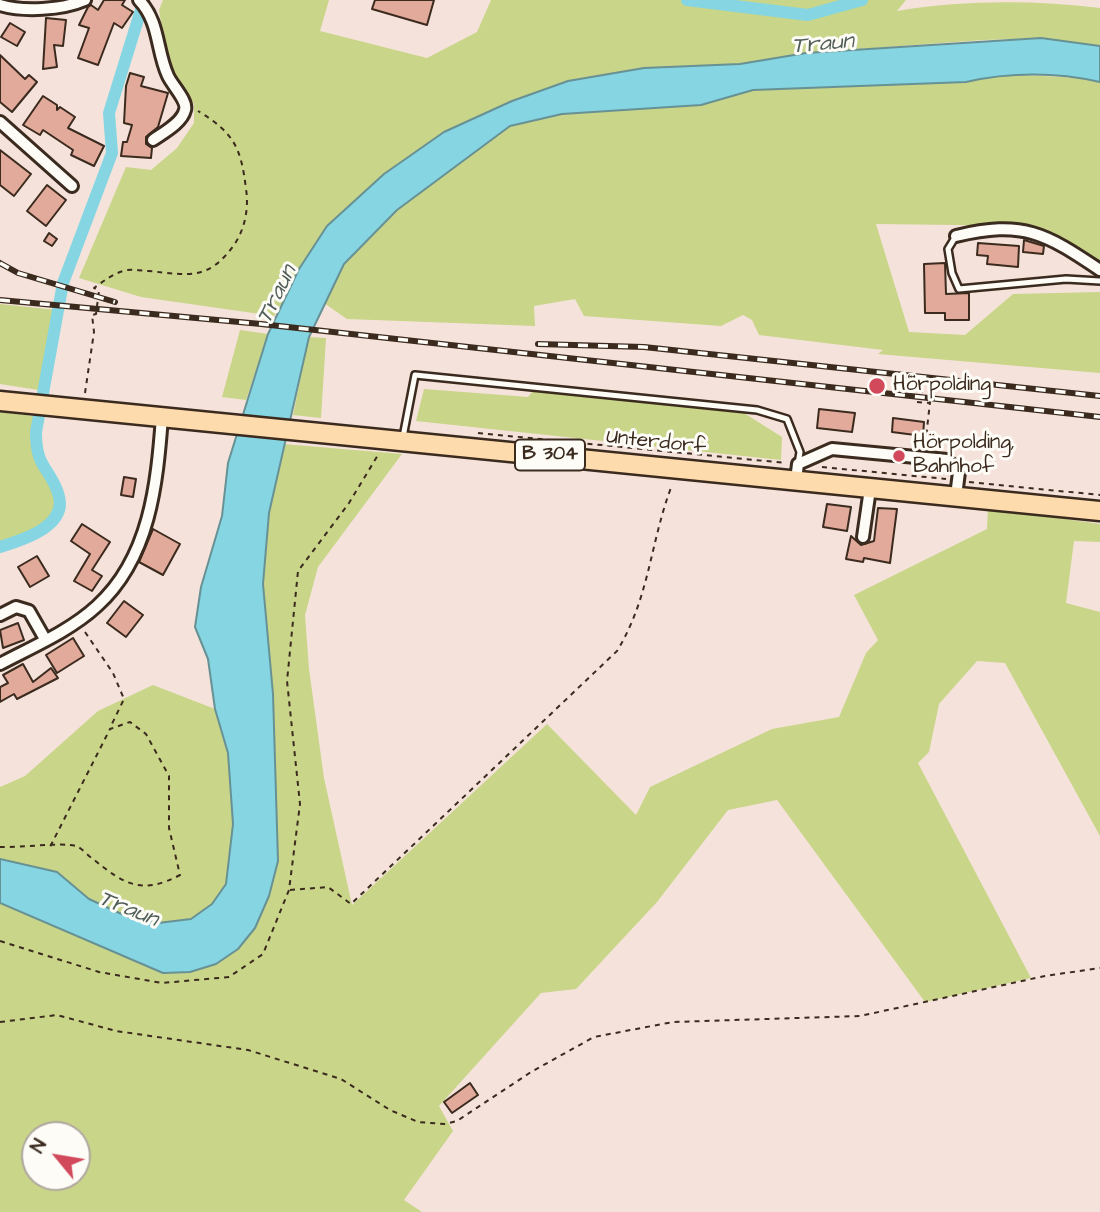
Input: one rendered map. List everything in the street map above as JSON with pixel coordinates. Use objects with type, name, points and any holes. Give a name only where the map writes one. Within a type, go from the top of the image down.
[{"type":"main road","name":"B 304","points":[[7,402],[162,417]]},
{"type":"main road","name":"Unterdorf","points":[[162,417],[678,468],[797,472],[870,489],[957,489],[1100,511]]},
{"type":"street","points":[[0,5],[24,8],[70,5],[85,0]]},
{"type":"street","points":[[143,4],[158,32],[167,73],[185,103],[186,110],[179,121],[153,140]]},
{"type":"street","points":[[0,122],[72,186]]},
{"type":"street","points":[[956,236],[984,229],[1013,228],[1042,234],[1100,270]]},
{"type":"street","points":[[0,664],[77,621],[97,606],[118,582],[147,525],[158,474],[162,417]]},
{"type":"street","name":"Unterdorf","points":[[797,472],[832,449],[947,460],[959,472],[957,489]]},
{"type":"street","points":[[863,537],[870,489]]},
{"type":"street","points":[[0,615],[16,607],[29,611],[45,639]]},
{"type":"lane","points":[[956,236],[947,249],[952,273],[959,289],[1066,279],[1100,281]]},
{"type":"lane","points":[[395,440],[415,375],[757,410],[788,419],[800,452],[797,472]]},
{"type":"path","points":[[85,395],[94,332],[92,315],[96,314],[99,290],[94,288],[111,275],[130,270],[184,275],[212,269],[237,240],[245,222],[248,198],[236,144],[220,125],[185,103]]},
{"type":"path","points":[[918,391],[931,393],[924,458]]},
{"type":"path","points":[[917,402],[930,403]]},
{"type":"path","points":[[473,432],[957,489],[1100,495]]},
{"type":"path","points":[[0,941],[99,972],[162,983],[229,977],[263,954],[289,890],[300,804],[287,681],[298,571],[395,440]]},
{"type":"path","points":[[289,890],[328,887],[351,904],[617,651],[642,603],[663,508],[678,468]]},
{"type":"path","points":[[50,847],[124,699],[113,673],[77,621]]},
{"type":"path","points":[[0,847],[76,846],[121,881],[158,887],[180,874],[169,828],[169,776],[146,734],[130,722],[110,729]]},
{"type":"path","points":[[0,1022],[57,1015],[116,1031],[273,1056],[341,1079],[418,1122],[445,1124],[457,1121],[531,1072],[594,1037],[673,1022],[860,1016],[1045,976],[1100,968]]},
{"type":"green space","points":[[163,0],[329,0],[320,31],[427,58],[477,32],[491,0],[906,0],[897,11],[973,3],[1075,5],[1100,8],[1100,46],[1041,38],[983,40],[806,53],[740,64],[644,68],[568,81],[444,132],[384,175],[327,226],[274,316],[141,297],[79,278],[126,167],[151,170],[177,148],[194,123],[194,104],[177,82],[167,60],[159,10]]},
{"type":"green space","points":[[1000,74],[1083,78],[1100,82],[1100,267],[1034,226],[876,224],[909,332],[965,335],[1013,294],[1100,292],[1100,373],[878,354],[883,350],[759,335],[752,320],[743,315],[721,326],[584,316],[575,299],[534,306],[535,326],[347,319],[324,303],[344,264],[397,210],[510,126],[562,114],[701,105],[753,90],[966,82]]},
{"type":"green space","points":[[0,304],[57,310],[45,391],[0,384]]},
{"type":"green space","points":[[240,330],[268,334],[246,400],[222,397]]},
{"type":"green space","points":[[309,337],[326,338],[321,418],[293,415]]},
{"type":"green space","points":[[424,389],[528,397],[533,391],[744,413],[782,437],[781,460],[416,421]]},
{"type":"green space","points":[[0,412],[42,417],[41,460],[59,487],[62,505],[48,533],[0,550]]},
{"type":"green space","points":[[283,444],[402,454],[318,567],[305,615],[309,669],[324,778],[352,905],[547,724],[636,815],[650,787],[772,729],[839,717],[866,653],[878,640],[854,595],[987,529],[988,508],[1100,524],[1100,542],[1074,541],[1066,603],[1100,612],[1100,836],[1005,663],[977,661],[939,704],[929,752],[918,763],[1031,978],[925,1002],[777,800],[728,810],[657,902],[576,989],[541,993],[439,1106],[453,1131],[404,1200],[422,1212],[0,1212],[0,903],[163,973],[190,972],[216,964],[238,949],[278,861],[273,694],[263,584],[269,513]]},
{"type":"green space","points":[[153,685],[215,709],[228,753],[233,824],[226,884],[212,904],[191,919],[158,923],[126,916],[89,899],[57,872],[0,859],[0,787],[25,776],[98,711]]},
{"type":"water","points":[[1041,38],[1100,46],[1100,82],[1067,76],[1033,75],[999,76],[966,82],[753,90],[701,105],[562,114],[510,126],[397,210],[344,264],[309,337],[269,513],[263,584],[273,694],[278,861],[269,896],[255,928],[238,949],[216,964],[190,972],[163,973],[0,903],[0,859],[57,872],[89,899],[126,916],[158,923],[191,919],[212,904],[226,884],[233,824],[228,753],[215,709],[208,659],[195,627],[201,587],[222,516],[228,463],[268,334],[299,269],[327,226],[384,174],[444,132],[512,101],[568,81],[644,68],[740,64],[806,53]]},
{"type":"building","points":[[104,0],[125,0],[122,5],[133,12],[122,28],[114,23],[98,65],[78,58],[89,28],[79,25],[88,7],[91,5],[98,10]]},
{"type":"building","points":[[375,0],[434,0],[427,25],[372,9]]},
{"type":"building","points":[[46,18],[66,20],[63,46],[54,45],[57,67],[43,69]]},
{"type":"building","points":[[10,23],[25,32],[17,46],[1,37]]},
{"type":"building","points":[[0,55],[25,79],[29,75],[37,82],[12,112],[0,102]]},
{"type":"building","points":[[130,73],[144,77],[141,86],[168,93],[158,127],[146,137],[146,144],[152,148],[151,158],[121,156],[123,142],[127,142],[132,125],[124,123],[126,86]]},
{"type":"building","points":[[43,96],[57,105],[57,110],[60,107],[75,117],[68,128],[104,146],[94,166],[71,155],[73,150],[43,130],[40,135],[23,125]]},
{"type":"building","points":[[0,150],[31,174],[14,196],[0,185]]},
{"type":"building","points":[[47,185],[66,200],[46,226],[27,211]]},
{"type":"building","points":[[49,233],[57,239],[52,246],[44,241]]},
{"type":"building","points":[[1024,240],[1044,246],[1043,254],[1023,252]]},
{"type":"building","points":[[978,243],[1019,246],[1018,267],[987,264],[988,256],[977,255]]},
{"type":"building","points":[[945,263],[946,294],[969,293],[969,320],[945,320],[945,313],[925,313],[924,264]]},
{"type":"building","points":[[819,409],[855,413],[852,432],[817,428]]},
{"type":"building","name":"Hörpolding","points":[[893,418],[924,422],[923,436],[892,432]]},
{"type":"building","points":[[124,477],[136,479],[133,497],[121,495]]},
{"type":"building","points":[[827,504],[851,507],[847,531],[823,527]]},
{"type":"building","points":[[878,508],[897,509],[890,563],[864,558],[863,562],[846,559],[851,536],[861,545],[874,541]]},
{"type":"building","points":[[82,524],[110,542],[92,570],[102,576],[92,591],[74,581],[90,554],[71,541]]},
{"type":"building","points":[[153,529],[180,544],[163,575],[139,562]]},
{"type":"building","points":[[37,556],[49,576],[30,587],[18,567]]},
{"type":"building","points":[[124,601],[143,615],[126,637],[107,623]]},
{"type":"building","points":[[18,623],[24,640],[3,648],[0,630]]},
{"type":"building","points":[[73,638],[84,656],[57,673],[46,655]]},
{"type":"building","points":[[23,664],[33,682],[51,668],[58,678],[17,699],[14,694],[0,702],[0,687],[8,683],[3,675]]},
{"type":"building","points":[[470,1083],[478,1095],[452,1113],[444,1102]]},
{"type":"waterway","points":[[0,547],[42,530],[51,523],[60,505],[58,493],[38,453],[36,432],[63,283],[112,153],[109,113],[144,0]]},
{"type":"waterway","points":[[687,0],[808,15],[862,0]]},
{"type":"railway","points":[[0,263],[18,273],[115,302]]},
{"type":"railway","points":[[0,300],[261,324],[1100,417]]},
{"type":"railway","points":[[538,344],[644,347],[1100,396]]},
{"type":"place","name":"Hörpolding","points":[[877,386]]},
{"type":"place","name":"Hörpolding, Bahnhof","points":[[899,456]]},
{"type":"water label","name":"Traun","points":[[823,45]]},
{"type":"water label","name":"Traun","points":[[278,295]]},
{"type":"water label","name":"Traun","points":[[128,910]]}]
